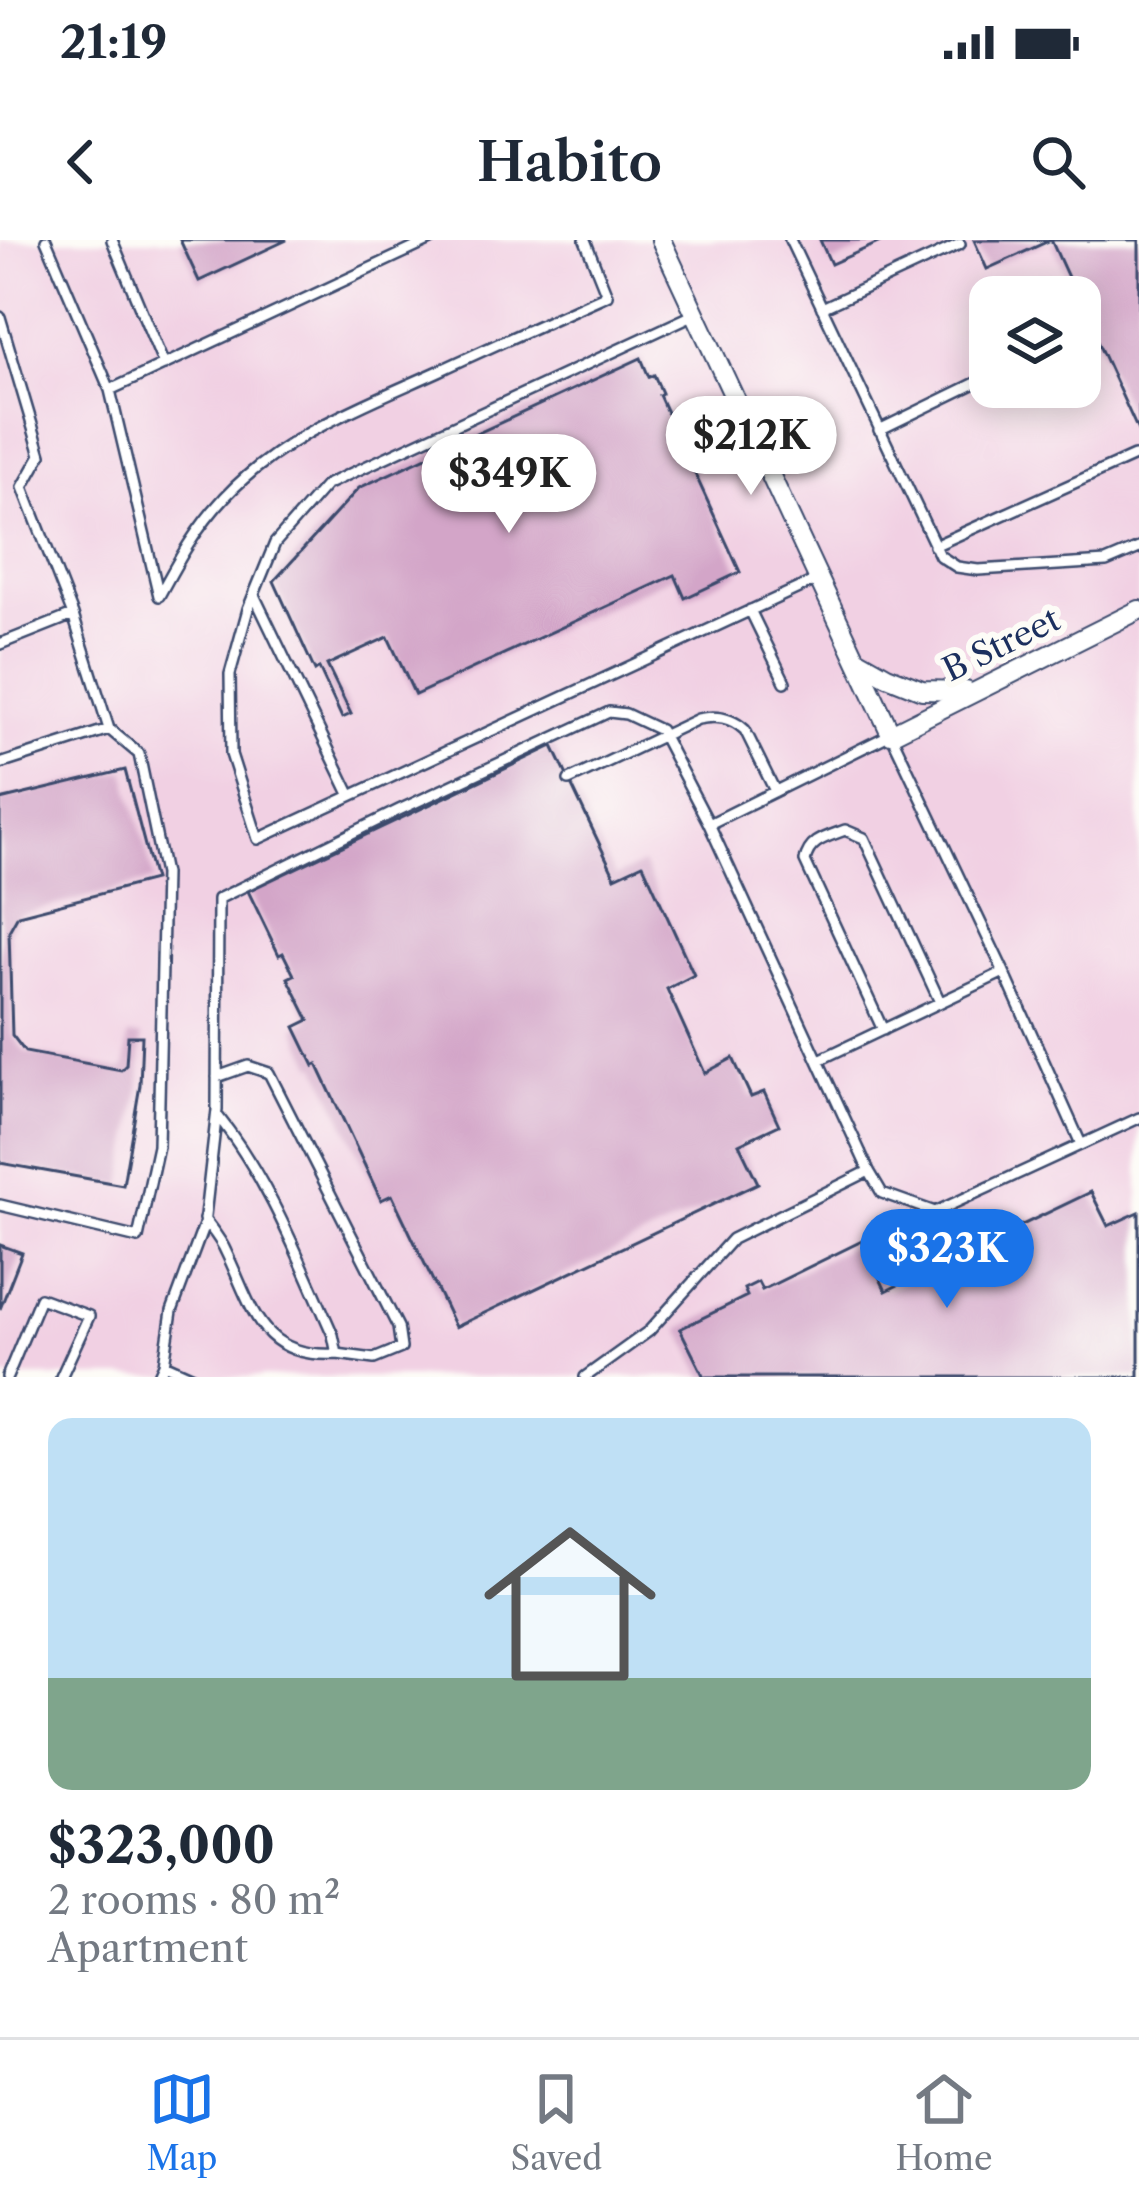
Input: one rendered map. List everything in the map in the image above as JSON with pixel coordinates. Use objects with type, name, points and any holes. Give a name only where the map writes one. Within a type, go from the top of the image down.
[{"type":"street","points":[[661,240],[891,734]]},
{"type":"street","name":"B Street","points":[[891,734],[1139,610]]},
{"type":"street","points":[[856,658],[922,690],[971,692]]},
{"type":"lane","points":[[46,240],[110,390],[159,596],[191,537],[228,494],[278,452],[373,400],[607,295],[585,240]]},
{"type":"lane","points":[[112,240],[164,365]]},
{"type":"lane","points":[[110,390],[430,240]]},
{"type":"lane","points":[[790,240],[934,546],[948,562],[978,570],[1106,562],[1139,548]]},
{"type":"lane","points":[[822,308],[960,244]]},
{"type":"lane","points":[[695,314],[326,485],[275,543],[230,674],[231,754],[258,838],[818,579]]},
{"type":"lane","points":[[0,317],[41,455],[23,487],[73,615],[109,729],[139,754],[164,874],[158,1146],[138,1238],[0,1205]]},
{"type":"lane","points":[[879,430],[969,386]]},
{"type":"lane","points":[[934,546],[1134,456]]},
{"type":"lane","points":[[254,595],[350,794]]},
{"type":"lane","points":[[750,610],[784,682]]},
{"type":"lane","points":[[0,644],[73,615]]},
{"type":"lane","points":[[158,1377],[172,1311],[204,1219],[216,1114],[218,899],[603,714],[626,714],[664,734],[883,1193],[935,1212],[1139,1118]]},
{"type":"lane","points":[[569,780],[709,717],[738,723],[775,791]]},
{"type":"lane","points":[[0,764],[109,729]]},
{"type":"lane","points":[[709,824],[891,734],[1081,1144]]},
{"type":"lane","points":[[883,1030],[805,861],[813,843],[845,830],[864,838],[940,1002]]},
{"type":"lane","points":[[819,1060],[1004,972]]},
{"type":"lane","points":[[204,1219],[224,1247],[254,1318],[281,1344],[320,1355],[374,1359],[401,1348],[398,1327],[269,1073],[248,1066],[217,1077]]},
{"type":"lane","points":[[216,1114],[277,1209],[337,1354]]},
{"type":"lane","points":[[585,1377],[650,1331],[732,1239],[869,1172]]},
{"type":"lane","points":[[7,1377],[40,1298],[89,1316],[61,1377]]},
{"type":"lane","points":[[164,1364],[193,1377]]},
{"type":"shaded area","points":[[0,240],[1139,240],[1139,1377],[0,1377]]},
{"type":"building","points":[[180,240],[287,240],[199,281]]},
{"type":"building","points":[[820,240],[885,240],[831,264]]},
{"type":"building","points":[[974,240],[1051,240],[987,269]]},
{"type":"building","points":[[1051,240],[1139,240],[1139,433],[1101,350],[1101,276],[1067,276]]},
{"type":"building","points":[[641,358],[649,377],[654,375],[740,572],[685,598],[675,575],[415,695],[388,637],[327,665],[351,714],[342,718],[274,581],[359,488]]},
{"type":"building","points":[[553,746],[615,877],[643,864],[694,975],[667,989],[705,1073],[733,1058],[751,1097],[764,1092],[779,1125],[739,1144],[758,1183],[455,1327],[392,1195],[381,1200],[295,1027],[309,1020],[288,978],[294,975],[248,891]]},
{"type":"building","points":[[125,770],[154,880],[18,915],[9,931],[12,1035],[25,1052],[121,1070],[126,1065],[128,1036],[142,1036],[140,1085],[123,1185],[0,1163],[0,800]]},
{"type":"building","points":[[1091,1192],[1108,1226],[1139,1212],[1139,1377],[704,1377],[680,1329],[747,1296],[744,1289],[758,1282],[762,1290],[862,1241],[886,1291],[924,1272],[919,1263],[936,1254],[941,1264]]},
{"type":"building","points":[[0,1245],[22,1253],[0,1309]]}]
